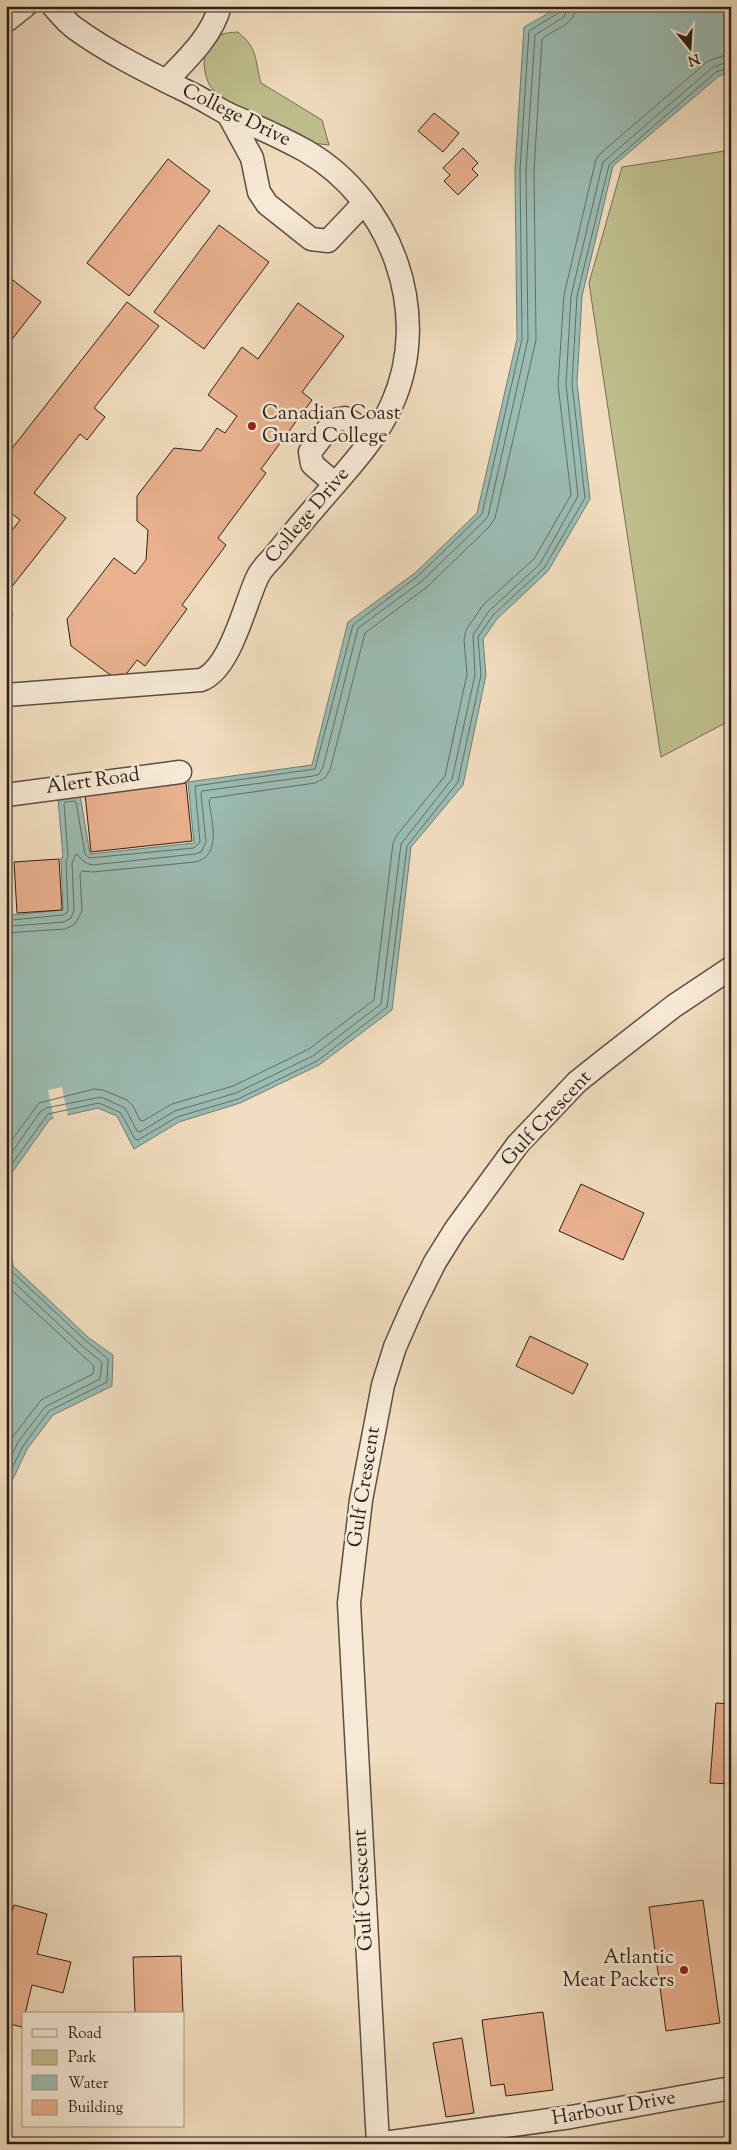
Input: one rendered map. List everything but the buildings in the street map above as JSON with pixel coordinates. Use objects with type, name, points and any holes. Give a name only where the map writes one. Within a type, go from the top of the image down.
[{"type":"street","points":[[6,21],[25,6]]},
{"type":"street","name":"College Drive","points":[[6,694],[201,680],[208,677],[216,670],[233,640],[259,574],[374,436],[389,412],[402,376],[407,347],[405,291],[395,257],[383,232],[364,203],[342,177],[313,155],[228,114],[118,56],[74,28],[53,6]]},
{"type":"street","points":[[166,81],[189,57],[211,28],[216,20],[220,6]]},
{"type":"street","points":[[228,114],[252,158],[259,192],[267,204],[311,239],[328,241],[364,203]]},
{"type":"street","points":[[334,484],[312,464],[310,452],[330,427],[336,420],[345,418],[374,436]]},
{"type":"street","name":"Alert Road","points":[[6,794],[180,772]]},
{"type":"street","name":"Gulf Crescent","points":[[378,2144],[349,1602],[361,1500],[383,1385],[395,1347],[435,1262],[455,1230],[518,1144],[564,1096],[602,1062],[674,1006],[731,968]]},
{"type":"street","name":"Harbour Drive","points":[[378,2144],[571,2117],[731,2088]]},
{"type":"green space","points":[[238,32],[253,49],[261,83],[322,120],[329,145],[294,137],[238,107],[215,92],[210,86],[206,77],[204,63],[205,53],[209,44],[219,35]]},
{"type":"green space","points":[[731,150],[731,720],[661,757],[589,283],[622,167]]},
{"type":"water","points":[[561,6],[731,6],[731,72],[719,76],[613,166],[582,296],[577,383],[590,499],[548,571],[497,619],[483,639],[486,675],[463,785],[411,847],[392,1010],[319,1065],[240,1103],[179,1122],[134,1149],[117,1116],[98,1108],[50,1119],[6,1181],[6,879],[11,915],[63,910],[61,858],[63,857],[58,798],[80,795],[90,854],[194,843],[188,782],[312,765],[348,622],[415,573],[477,513],[517,339],[515,169],[524,27]]},
{"type":"water","points":[[6,1212],[13,1266],[89,1338],[113,1355],[112,1386],[53,1415],[27,1449],[13,1479],[6,1487]]},
{"type":"pier","points":[[62,1087],[68,1117],[54,1120],[48,1090]]},
{"type":"place","name":"Canadian Coast Guard College","points":[[252,426]]},
{"type":"place","name":"Atlantic Meat Packers","points":[[684,1970]]}]
